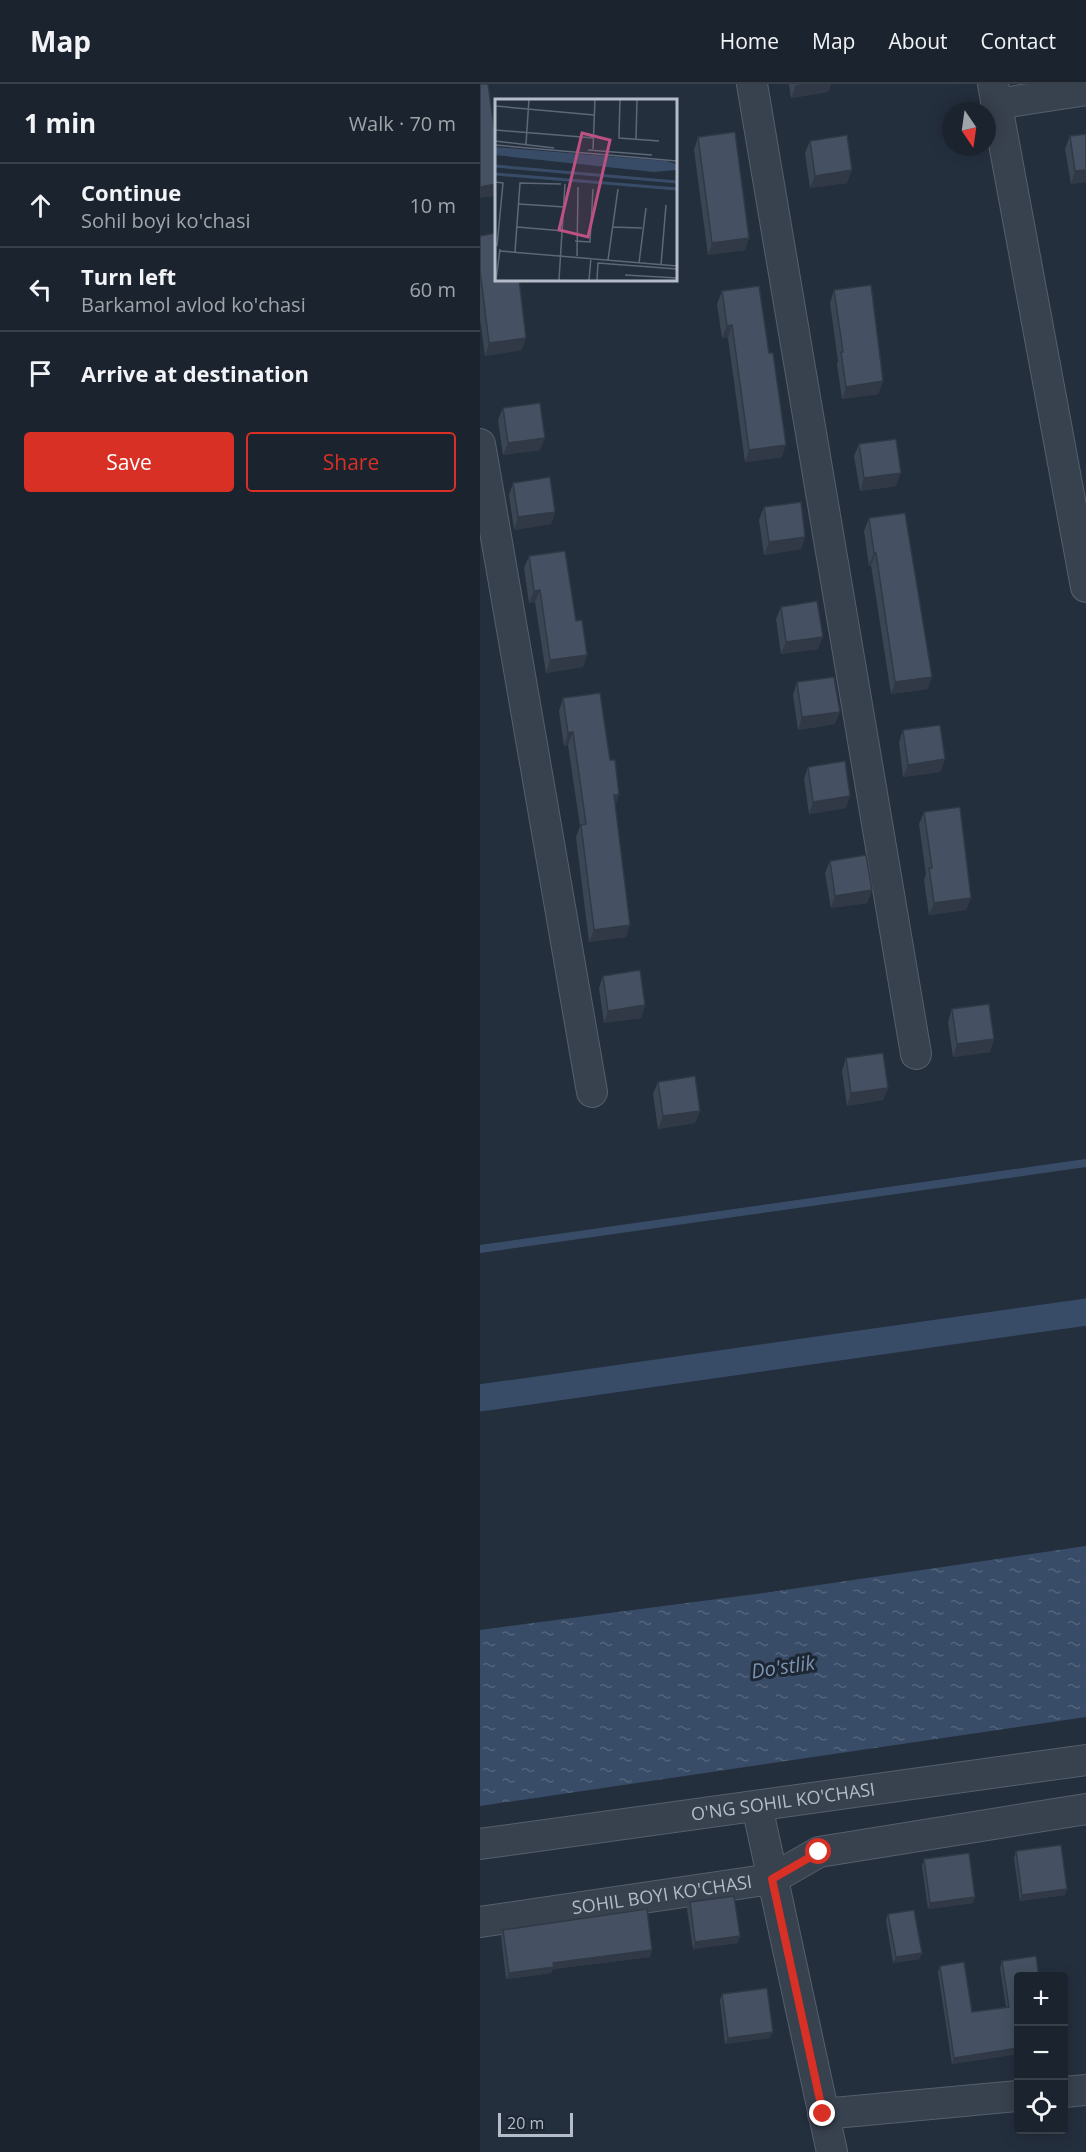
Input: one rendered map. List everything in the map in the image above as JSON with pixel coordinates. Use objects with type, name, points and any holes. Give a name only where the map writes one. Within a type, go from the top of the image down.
[{"type":"street","points":[[752,84],[916,1054]]},
{"type":"street","points":[[1085,581],[994,94],[1086,90]]},
{"type":"street","points":[[480,444],[592,1092]]},
{"type":"street","name":"O'NG SOHIL KO'CHASI","points":[[480,1844],[1086,1760]]},
{"type":"street","points":[[757,1806],[832,2152]]},
{"type":"street","name":"SOHIL BOYI KO'CHASI","points":[[480,1922],[772,1879],[819,1852],[1086,1809]]},
{"type":"street","points":[[1068,2092],[1086,2090]]},
{"type":"street","points":[[823,2114],[1014,2096]]},
{"type":"water","name":"Do'stlik","points":[[1086,1546],[1086,1717],[480,1806],[480,1630],[756,1594]]},
{"type":"building","points":[[480,84],[488,84],[495,134],[495,184],[480,187]]},
{"type":"building","points":[[735,132],[749,238],[712,243],[698,137]]},
{"type":"building","points":[[1086,134],[1086,170],[1075,171],[1070,136]]},
{"type":"building","points":[[847,135],[852,170],[815,176],[810,141]]},
{"type":"building","points":[[495,233],[495,280],[519,280],[526,338],[489,343],[480,271],[480,236]]},
{"type":"building","points":[[871,285],[883,381],[846,387],[834,290]]},
{"type":"building","points":[[759,286],[769,353],[773,353],[786,445],[749,450],[732,325],[727,326],[722,291]]},
{"type":"building","points":[[540,403],[545,438],[508,443],[503,408]]},
{"type":"building","points":[[896,439],[901,473],[864,478],[859,444]]},
{"type":"building","points":[[550,477],[555,512],[518,517],[513,483]]},
{"type":"building","points":[[801,502],[805,537],[769,542],[764,507]]},
{"type":"building","points":[[905,513],[932,677],[895,682],[869,518]]},
{"type":"building","points":[[565,551],[576,621],[582,620],[587,655],[550,660],[540,590],[534,591],[529,556]]},
{"type":"building","points":[[817,601],[823,637],[786,642],[781,607]]},
{"type":"building","points":[[834,677],[840,712],[802,717],[797,682]]},
{"type":"building","points":[[600,693],[610,760],[615,760],[619,795],[614,795],[630,925],[594,930],[581,825],[586,824],[573,732],[568,733],[563,698]]},
{"type":"building","points":[[940,725],[945,759],[908,765],[903,730]]},
{"type":"building","points":[[845,761],[850,796],[813,802],[808,767]]},
{"type":"building","points":[[960,807],[971,898],[934,903],[929,868],[932,868],[924,812]]},
{"type":"building","points":[[866,855],[872,890],[835,896],[830,861]]},
{"type":"building","points":[[640,970],[645,1005],[608,1011],[603,976]]},
{"type":"building","points":[[989,1004],[994,1039],[957,1044],[952,1009]]},
{"type":"building","points":[[883,1053],[888,1088],[851,1093],[846,1058]]},
{"type":"building","points":[[695,1076],[700,1111],[663,1116],[658,1082]]},
{"type":"building","points":[[1061,1845],[1067,1889],[1022,1895],[1016,1851]]},
{"type":"building","points":[[969,1853],[975,1897],[930,1903],[924,1859]]},
{"type":"building","points":[[734,1896],[740,1936],[695,1942],[690,1902]]},
{"type":"building","points":[[647,1909],[652,1950],[553,1963],[554,1967],[509,1973],[503,1930]]},
{"type":"building","points":[[914,1910],[922,1953],[896,1957],[888,1914]]},
{"type":"building","points":[[1036,1956],[1038,1972],[1014,1972],[1014,2049],[954,2058],[940,1966],[964,1962],[972,2012],[1009,2007],[1002,1961]]},
{"type":"building","points":[[767,1988],[773,2032],[728,2038],[722,1994]]},
{"type":"waterway","points":[[480,1249],[1086,1163]]},
{"type":"waterway","points":[[480,1398],[1086,1312]]},
{"type":"route","points":[[819,1852],[772,1879],[823,2114]]}]
